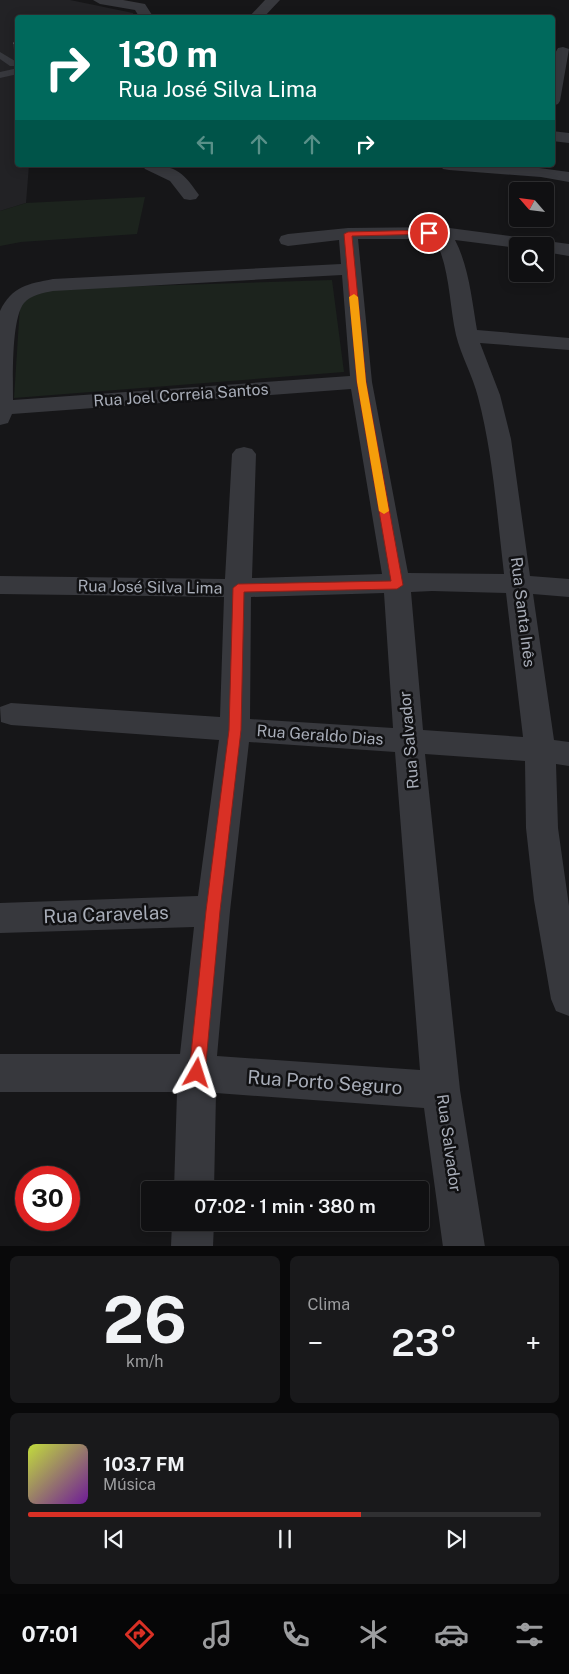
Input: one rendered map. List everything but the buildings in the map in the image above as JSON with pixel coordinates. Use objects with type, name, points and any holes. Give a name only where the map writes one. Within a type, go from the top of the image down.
[{"type":"street","points":[[100,0],[144,8]]},
{"type":"street","points":[[258,15],[273,0]]},
{"type":"street","points":[[555,86],[562,51]]},
{"type":"street","points":[[555,136],[569,138]]},
{"type":"street","points":[[155,167],[176,177],[190,194]]},
{"type":"street","points":[[475,167],[541,172],[569,177]]},
{"type":"street","points":[[288,240],[348,234],[442,233],[509,241]]},
{"type":"street","name":"Rua Santa Inês","points":[[442,233],[451,251],[462,298],[467,336],[489,395],[499,438],[520,584],[555,752],[542,828],[550,900],[569,999]]},
{"type":"street","name":"Rua Salvador","points":[[348,234],[361,382],[397,585],[409,741],[441,1090],[464,1246]]},
{"type":"street","points":[[554,248],[569,250]]},
{"type":"street","points":[[1,413],[4,326],[14,302],[34,289],[53,285],[351,269]]},
{"type":"street","points":[[467,336],[569,344]]},
{"type":"street","name":"Rua Joel Correia Santos","points":[[1,413],[361,382]]},
{"type":"street","points":[[194,1181],[197,1073],[213,911],[235,730],[238,588],[244,454]]},
{"type":"street","name":"Rua José Silva Lima","points":[[0,585],[238,588],[397,585],[432,582],[520,584],[569,588]]},
{"type":"street","name":"Rua Geraldo Dias","points":[[12,714],[555,752]]},
{"type":"street","name":"Rua Caravelas","points":[[0,918],[213,911]]},
{"type":"street","name":"Rua Porto Seguro","points":[[0,1073],[197,1073],[441,1090]]},
{"type":"street","points":[[192,1246],[193,1231]]},
{"type":"lane","points":[[0,55],[15,64]]},
{"type":"lane","points":[[0,75],[15,72]]},
{"type":"shaded area","points":[[0,0],[70,0],[133,13],[134,15],[15,15],[15,167],[29,167],[26,203],[0,211]]},
{"type":"shaded area","points":[[145,197],[137,234],[21,242],[0,246],[0,211],[26,203]]},
{"type":"shaded area","points":[[332,280],[344,372],[14,398],[21,290]]},
{"type":"slow traffic","points":[[354,297],[361,382],[384,511]]},
{"type":"route","points":[[197,1073],[213,911],[235,730],[238,588],[397,585],[361,382],[348,234],[429,233]]}]
